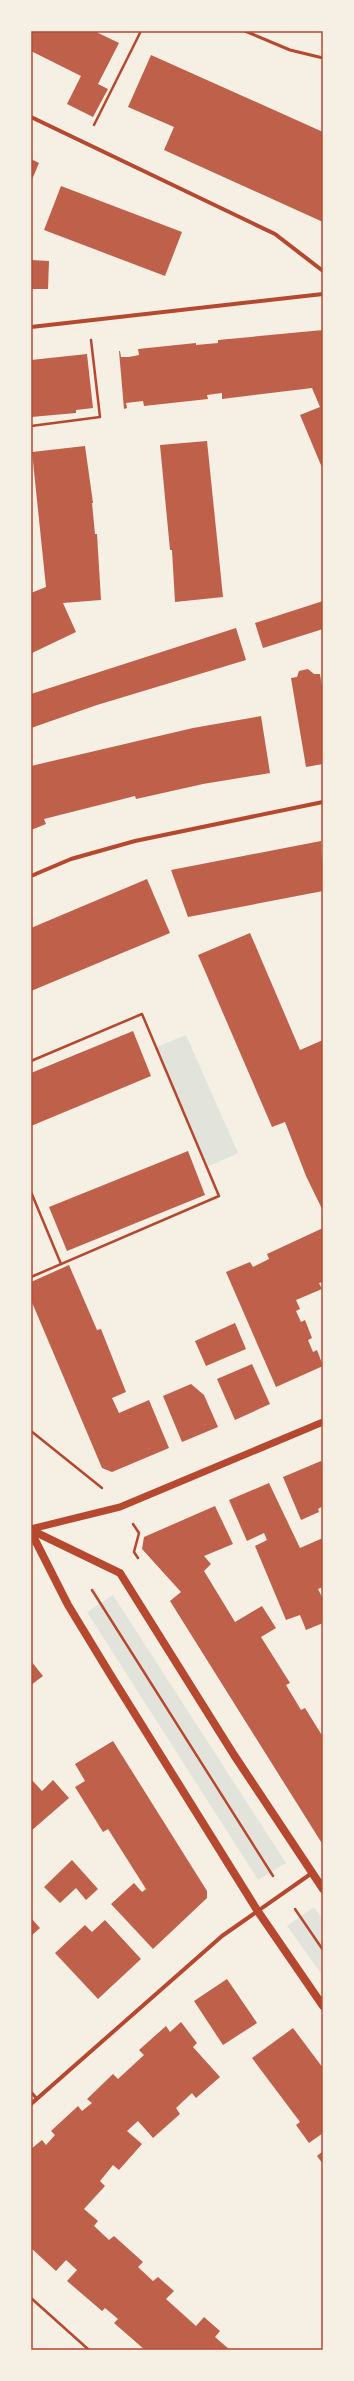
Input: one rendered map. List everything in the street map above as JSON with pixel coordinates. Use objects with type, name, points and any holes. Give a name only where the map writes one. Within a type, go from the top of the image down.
[{"type":"main road","points":[[31,1530],[120,1573],[234,1755],[323,1889]]},
{"type":"main road","points":[[31,1530],[68,1605],[257,1910],[323,2006]]},
{"type":"street","points":[[31,117],[275,234],[323,271]]},
{"type":"street","points":[[31,327],[323,294]]},
{"type":"street","points":[[31,876],[71,859],[135,841],[323,802]]},
{"type":"street","points":[[31,1530],[120,1507],[323,1422]]},
{"type":"street","points":[[31,2104],[222,1936],[257,1910],[312,1873]]},
{"type":"lane","points":[[245,31],[290,50],[323,58]]},
{"type":"lane","points":[[31,2092],[37,2099]]},
{"type":"path","points":[[85,144],[141,31]]},
{"type":"path","points":[[31,426],[100,417],[88,320]]},
{"type":"path","points":[[31,1061],[142,1014],[219,1196],[31,1277]]},
{"type":"path","points":[[31,1192],[61,1264]]},
{"type":"path","points":[[31,1431],[95,1481],[120,1507]]},
{"type":"path","points":[[92,1590],[283,1892],[323,1950]]},
{"type":"path","points":[[31,2298],[89,2350]]},
{"type":"shaded area","points":[[186,1035],[238,1153],[207,1167],[156,1047]]},
{"type":"shaded area","points":[[113,1595],[286,1863],[258,1880],[87,1612]]},
{"type":"shaded area","points":[[314,1907],[323,1920],[323,1976],[287,1926]]},
{"type":"building","points":[[31,31],[94,31],[119,43],[98,84],[108,89],[93,117],[67,104],[81,76],[31,51]]},
{"type":"building","points":[[151,55],[323,132],[323,222],[164,150],[174,127],[128,107]]},
{"type":"building","points":[[31,159],[39,163],[31,182]]},
{"type":"building","points":[[61,186],[182,232],[165,276],[44,230]]},
{"type":"building","points":[[31,260],[49,261],[48,289],[31,289]]},
{"type":"building","points":[[323,330],[323,470],[300,415],[320,407],[312,388],[222,399],[222,393],[207,395],[208,399],[144,406],[143,401],[126,403],[127,408],[124,409],[119,351],[121,357],[129,357],[139,355],[138,349],[196,343],[196,345],[218,343],[218,340]]},
{"type":"building","points":[[87,354],[93,408],[76,410],[76,413],[31,417],[31,360]]},
{"type":"building","points":[[207,441],[223,597],[175,602],[172,550],[170,550],[160,445]]},
{"type":"building","points":[[85,446],[93,503],[95,534],[97,534],[101,600],[63,603],[76,632],[32,653],[31,593],[46,587],[32,452]]},
{"type":"building","points":[[323,601],[323,629],[263,648],[255,623]]},
{"type":"building","points":[[236,628],[246,660],[97,705],[31,728],[31,694]]},
{"type":"building","points":[[308,669],[314,674],[320,674],[323,693],[323,764],[306,767],[291,678],[297,677],[299,671]]},
{"type":"building","points":[[261,716],[270,773],[203,784],[136,799],[135,796],[44,819],[46,824],[31,830],[31,766],[193,728]]},
{"type":"building","points":[[321,841],[323,891],[188,917],[171,870]]},
{"type":"building","points":[[147,879],[170,933],[31,991],[31,928]]},
{"type":"building","points":[[250,933],[300,1050],[323,1040],[323,1211],[306,1176],[285,1122],[272,1127],[198,955]]},
{"type":"building","points":[[133,1031],[151,1076],[31,1126],[31,1073]]},
{"type":"building","points":[[188,1151],[205,1195],[67,1251],[49,1207]]},
{"type":"building","points":[[323,1228],[323,1282],[319,1283],[322,1289],[296,1300],[300,1309],[296,1311],[301,1322],[305,1320],[312,1338],[308,1340],[313,1352],[317,1350],[323,1366],[276,1387],[226,1272],[250,1262],[253,1267],[269,1259],[267,1254]]},
{"type":"building","points":[[69,1265],[97,1330],[101,1329],[126,1392],[112,1398],[119,1413],[149,1400],[169,1448],[112,1472],[102,1468],[31,1300],[31,1282]]},
{"type":"building","points":[[235,1323],[246,1349],[206,1366],[195,1341]]},
{"type":"building","points":[[252,1364],[270,1404],[235,1420],[217,1379]]},
{"type":"building","points":[[191,1384],[204,1395],[218,1427],[182,1442],[163,1396]]},
{"type":"building","points":[[321,1461],[323,1467],[323,1506],[318,1509],[319,1512],[301,1520],[283,1477]]},
{"type":"building","points":[[269,1483],[300,1548],[323,1538],[323,1587],[318,1589],[323,1599],[323,1623],[306,1630],[300,1615],[286,1620],[255,1546],[267,1540],[264,1533],[247,1541],[229,1500]]},
{"type":"building","points":[[215,1506],[233,1544],[204,1556],[211,1564],[204,1571],[235,1622],[262,1606],[276,1628],[261,1637],[290,1683],[286,1685],[301,1710],[305,1708],[323,1737],[323,1845],[170,1601],[181,1592],[142,1549],[144,1537]]},
{"type":"building","points":[[31,1661],[43,1676],[31,1685]]},
{"type":"building","points":[[113,1741],[207,1891],[207,1898],[153,1949],[111,1904],[134,1883],[142,1892],[146,1889],[108,1829],[103,1832],[75,1787],[85,1781],[75,1764]]},
{"type":"building","points":[[31,1779],[42,1791],[53,1780],[69,1798],[31,1831]]},
{"type":"building","points":[[72,1860],[98,1889],[86,1900],[76,1888],[60,1903],[44,1887]]},
{"type":"building","points":[[31,1918],[40,1928],[31,1936]]},
{"type":"building","points":[[105,1920],[141,1959],[98,1999],[55,1953],[85,1925],[92,1932]]},
{"type":"building","points":[[227,1979],[257,2023],[223,2045],[194,2001]]},
{"type":"building","points":[[181,2022],[197,2043],[193,2047],[220,2077],[196,2098],[192,2093],[176,2108],[180,2114],[153,2138],[138,2121],[127,2131],[142,2144],[119,2170],[113,2165],[100,2181],[105,2186],[84,2209],[98,2221],[94,2226],[109,2240],[114,2236],[143,2262],[138,2267],[153,2281],[158,2277],[174,2291],[166,2299],[196,2326],[204,2317],[220,2331],[215,2337],[230,2350],[145,2350],[114,2323],[118,2319],[105,2308],[102,2311],[67,2281],[77,2270],[66,2260],[56,2271],[31,2248],[31,2149],[42,2140],[46,2145],[55,2135],[51,2131],[78,2106],[82,2111],[92,2103],[87,2099],[113,2074],[118,2079],[144,2055],[139,2050],[166,2026],[170,2032]]},
{"type":"building","points":[[293,2028],[323,2068],[323,2133],[309,2143],[296,2125],[300,2122],[252,2058]]},
{"type":"building","points":[[323,2151],[323,2164],[317,2156]]}]
